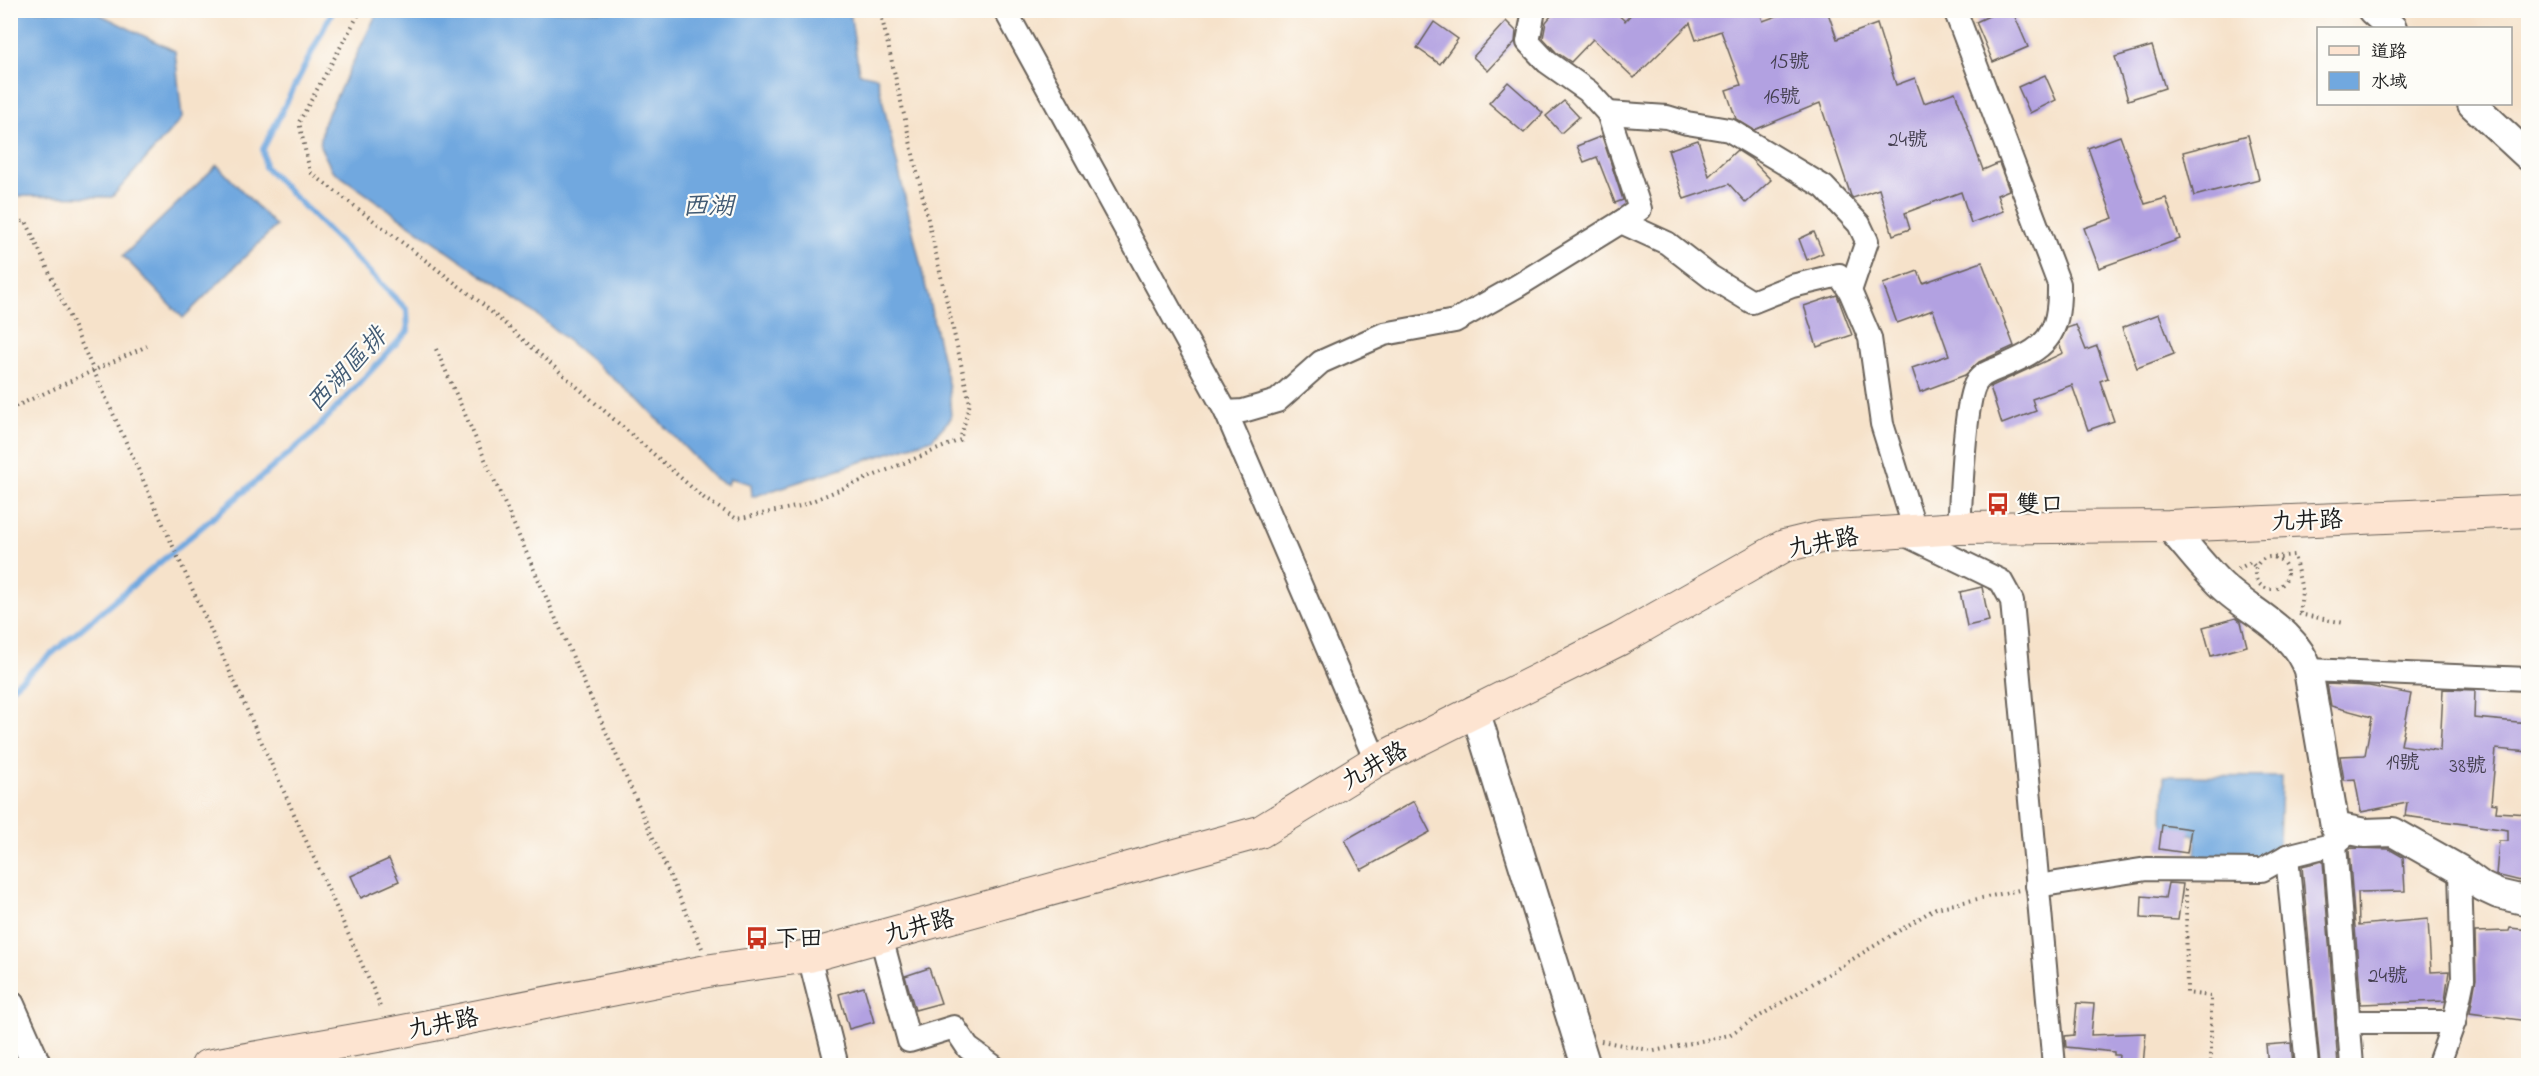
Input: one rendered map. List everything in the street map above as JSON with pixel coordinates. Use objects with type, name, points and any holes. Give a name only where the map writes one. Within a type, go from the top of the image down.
[{"type":"main road","name":"九井路","points":[[207,1065],[383,1035],[712,970],[809,956],[1260,832],[1376,761],[1620,639],[1784,546],[1821,537],[1959,528],[2169,526],[2529,511]]},
{"type":"street","points":[[1005,10],[1226,412],[1376,761]]},
{"type":"street","points":[[1226,412],[1244,411],[1277,401],[1321,362],[1384,334],[1455,321],[1519,285],[1640,209],[1608,113],[1588,91],[1547,62],[1528,42],[1534,10]]},
{"type":"street","points":[[1955,10],[2060,284],[2060,310],[2050,335],[2035,352],[1985,373],[1976,383],[1970,405],[1959,528]]},
{"type":"street","points":[[2372,10],[2391,27]]},
{"type":"street","points":[[2473,105],[2529,156]]},
{"type":"street","points":[[1608,113],[1667,117],[1686,123],[1730,130],[1824,187],[1859,224],[1867,241],[1850,291]]},
{"type":"street","points":[[1621,222],[1667,243],[1711,277],[1752,302],[1792,286],[1839,275],[1850,291],[1870,338],[1882,424],[1907,530],[2001,581],[2012,602],[2054,1065]]},
{"type":"street","points":[[2169,526],[2220,584],[2277,628],[2305,661],[2335,827],[2343,838],[2348,1022],[2352,1065]]},
{"type":"street","points":[[2305,661],[2529,679]]},
{"type":"street","points":[[1475,710],[1586,1065]]},
{"type":"street","points":[[2037,886],[2147,869],[2262,870],[2287,856],[2343,838],[2393,832],[2460,870],[2483,887],[2498,894],[2529,901]]},
{"type":"street","points":[[2287,856],[2307,1065]]},
{"type":"street","points":[[2438,1065],[2454,1022],[2463,979],[2460,870]]},
{"type":"street","points":[[880,937],[909,1041],[954,1027],[968,1048],[993,1065]]},
{"type":"street","points":[[809,956],[837,1065]]},
{"type":"street","points":[[10,1005],[37,1065]]},
{"type":"street","points":[[2348,1022],[2454,1022]]},
{"type":"path","points":[[361,10],[298,122],[310,172],[480,302],[705,499],[737,519],[800,506],[960,440],[970,403],[880,10]]},
{"type":"path","points":[[10,223],[26,221],[379,1002],[383,1035]]},
{"type":"path","points":[[10,409],[147,346]]},
{"type":"path","points":[[436,349],[712,970]]},
{"type":"path","points":[[2274,557],[2285,566],[2286,579],[2278,587],[2268,589],[2259,583],[2255,573],[2263,560],[2274,557],[2294,555],[2302,590],[2299,614],[2311,639],[2305,661]]},
{"type":"path","points":[[2299,614],[2344,624]]},
{"type":"path","points":[[2186,869],[2187,993],[2211,996],[2211,1065]]},
{"type":"path","points":[[1577,1037],[1654,1051],[1729,1035],[1936,908],[2037,886]]},
{"type":"water","points":[[11,10],[93,11],[175,51],[182,118],[112,197],[11,196]]},
{"type":"water","name":"西湖","points":[[378,11],[850,11],[859,73],[877,77],[949,387],[951,418],[932,439],[752,497],[751,484],[730,478],[728,485],[714,478],[639,400],[531,310],[332,170],[320,146],[323,124]]},
{"type":"water","points":[[217,165],[276,226],[183,318],[123,256]]},
{"type":"water","points":[[2164,776],[2281,777],[2279,843],[2254,864],[2195,858],[2196,835],[2163,830]]},
{"type":"building","points":[[1556,10],[1613,10],[1625,21],[1635,10],[1759,10],[1763,21],[1793,10],[1827,10],[1837,39],[1877,24],[1896,85],[1915,78],[1924,103],[1955,92],[1983,170],[1999,163],[2009,190],[1997,195],[2003,211],[1971,223],[1961,192],[1905,213],[1910,229],[1893,235],[1879,189],[1853,198],[1851,196],[1820,103],[1754,130],[1736,119],[1726,90],[1741,85],[1721,31],[1696,40],[1690,23],[1634,78],[1593,39],[1571,62],[1556,52],[1543,38],[1546,22]]},
{"type":"building","points":[[2002,10],[2012,10],[2028,47],[1993,62],[1976,22]]},
{"type":"building","points":[[1506,21],[1516,31],[1515,42],[1488,71],[1473,57]]},
{"type":"building","points":[[1434,22],[1458,39],[1440,64],[1417,48]]},
{"type":"building","points":[[2152,46],[2165,88],[2128,100],[2115,57]]},
{"type":"building","points":[[2045,75],[2056,100],[2030,113],[2018,87]]},
{"type":"building","points":[[1508,82],[1543,113],[1524,133],[1489,103]]},
{"type":"building","points":[[1564,101],[1579,117],[1561,133],[1546,116]]},
{"type":"building","points":[[2248,135],[2259,179],[2194,196],[2183,152]]},
{"type":"building","points":[[1602,136],[1623,200],[1615,203],[1597,157],[1584,162],[1577,146]]},
{"type":"building","points":[[2120,136],[2145,204],[2166,198],[2180,239],[2099,268],[2084,228],[2113,218],[2088,148]]},
{"type":"building","points":[[1698,140],[1709,176],[1737,150],[1751,159],[1771,180],[1746,203],[1729,184],[1684,199],[1668,150]]},
{"type":"building","points":[[1814,232],[1823,253],[1807,260],[1799,239]]},
{"type":"building","points":[[1982,262],[2014,346],[1979,362],[1965,375],[1920,392],[1912,368],[1949,355],[1933,310],[1897,323],[1883,284],[1918,271],[1923,283]]},
{"type":"building","points":[[1837,295],[1852,335],[1817,347],[1804,306]]},
{"type":"building","points":[[2159,314],[2174,354],[2137,368],[2122,328]]},
{"type":"building","points":[[2076,325],[2086,350],[2097,346],[2108,378],[2100,381],[2114,421],[2088,430],[2072,385],[2032,399],[2036,411],[2002,424],[1990,387],[2063,353],[2059,344],[2067,328]]},
{"type":"building","points":[[1982,587],[1989,621],[1967,626],[1960,592]]},
{"type":"building","points":[[2236,618],[2241,622],[2247,646],[2211,656],[2203,627]]},
{"type":"building","points":[[2327,684],[2369,686],[2411,694],[2401,745],[2440,751],[2443,689],[2475,690],[2474,718],[2529,723],[2529,752],[2496,749],[2491,803],[2497,804],[2496,812],[2529,814],[2529,883],[2496,875],[2499,841],[2508,841],[2508,830],[2405,816],[2407,803],[2361,812],[2355,779],[2344,780],[2340,756],[2365,755],[2372,717],[2331,706]]},
{"type":"building","points":[[1414,801],[1430,832],[1361,870],[1345,840]]},
{"type":"building","points":[[2162,825],[2191,829],[2187,853],[2159,849]]},
{"type":"building","points":[[2352,848],[2389,849],[2403,857],[2405,891],[2358,892],[2359,925],[2428,919],[2431,972],[2449,971],[2445,1001],[2361,1004],[2349,850]]},
{"type":"building","points":[[389,859],[399,881],[361,898],[351,876]]},
{"type":"building","points":[[2323,861],[2338,1065],[2320,1065],[2302,866]]},
{"type":"building","points":[[2168,883],[2183,884],[2178,920],[2141,918],[2142,896],[2165,898]]},
{"type":"building","points":[[2510,928],[2529,930],[2527,1021],[2470,1013],[2476,979],[2475,932],[2509,931]]},
{"type":"building","points":[[929,968],[941,1003],[915,1010],[905,976]]},
{"type":"building","points":[[864,987],[874,1022],[849,1029],[839,994]]},
{"type":"building","points":[[2077,1003],[2094,1004],[2091,1035],[2146,1033],[2143,1065],[2118,1065],[2119,1055],[2114,1055],[2114,1052],[2066,1047],[2065,1036],[2074,1035]]},
{"type":"building","points":[[2291,1043],[2293,1065],[2268,1065],[2266,1045]]},
{"type":"waterway","name":"西湖區排","points":[[10,689],[312,434],[408,331],[407,310],[265,167],[263,149],[333,10]]},
{"type":"place","name":"雙口","points":[[1998,504]]},
{"type":"place","name":"下田","points":[[757,938]]}]
